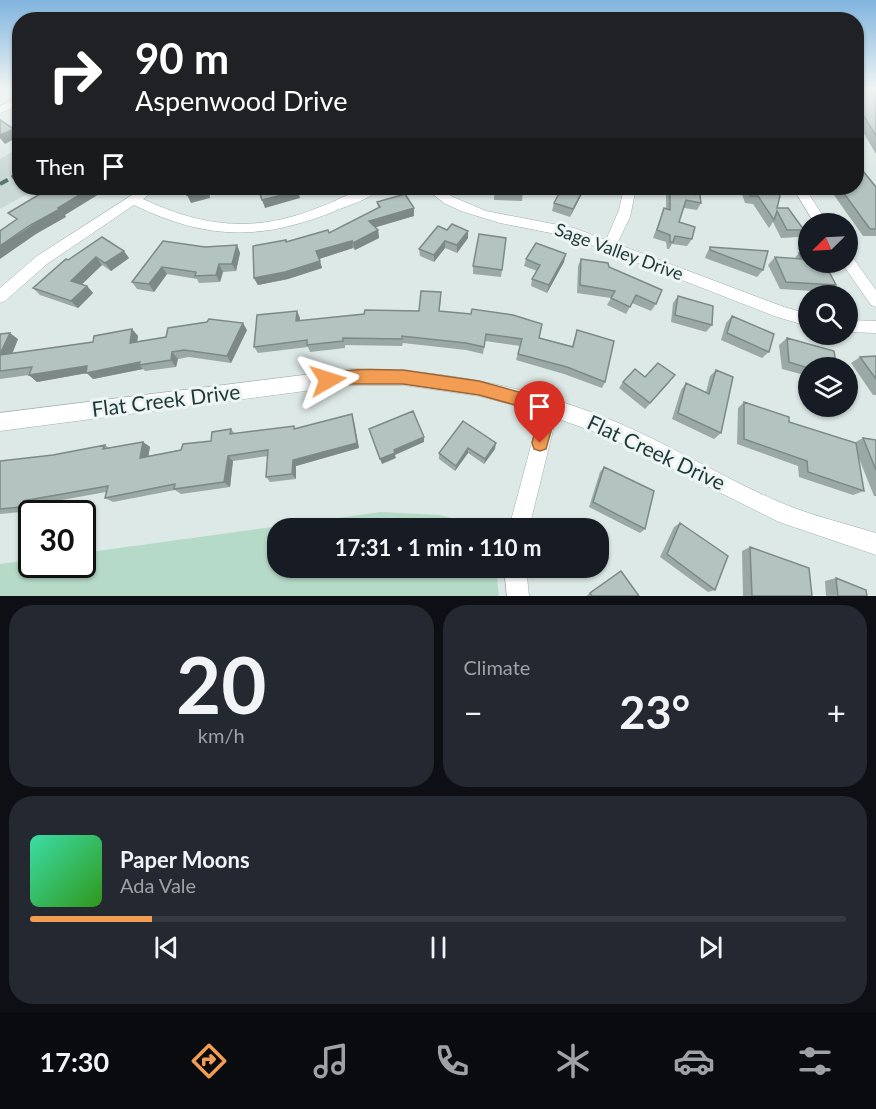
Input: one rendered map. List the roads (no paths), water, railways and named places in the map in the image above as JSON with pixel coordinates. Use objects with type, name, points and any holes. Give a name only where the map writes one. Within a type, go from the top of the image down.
[{"type":"street","points":[[0,297],[42,260],[140,195]]},
{"type":"street","points":[[133,199],[165,216],[192,224],[231,229],[259,228],[304,219],[360,195]]},
{"type":"street","name":"Sage Valley Drive","points":[[441,195],[483,216],[539,224],[610,245],[771,309],[798,317]]},
{"type":"street","points":[[610,245],[621,225],[629,195]]},
{"type":"street","points":[[803,195],[815,213]]},
{"type":"street","points":[[856,273],[876,301]]},
{"type":"street","points":[[858,326],[876,327]]},
{"type":"street","name":"Flat Creek Drive","points":[[0,422],[351,377],[403,377],[479,388],[550,407],[615,431],[786,515],[876,544]]},
{"type":"street","points":[[522,518],[550,407]]},
{"type":"street","points":[[516,578],[518,596]]},
{"type":"railway","points":[[0,184],[12,177]]}]
